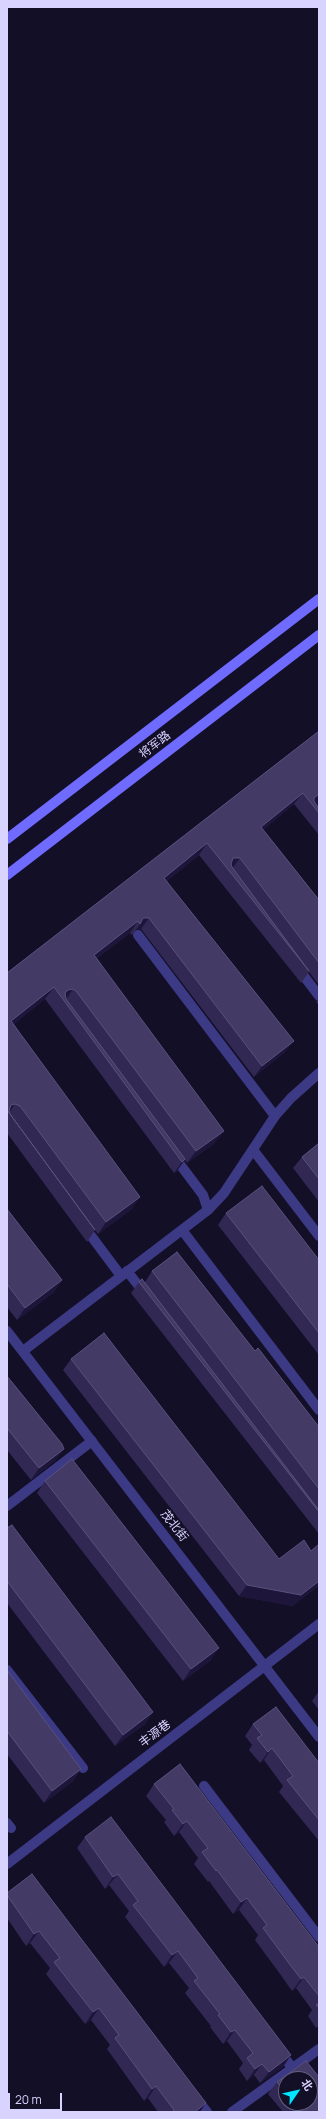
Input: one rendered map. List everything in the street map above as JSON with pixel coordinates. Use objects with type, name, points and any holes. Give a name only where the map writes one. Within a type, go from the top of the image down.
[{"type":"main road","name":"将军路","points":[[7,839],[319,599]]},
{"type":"main road","name":"将军路","points":[[7,875],[319,635]]},
{"type":"street","points":[[138,935],[275,1116]]},
{"type":"street","points":[[291,958],[319,996]]},
{"type":"street","points":[[23,1351],[208,1210],[224,1193],[254,1151],[275,1116],[291,1098],[319,1073]]},
{"type":"street","points":[[165,1145],[203,1195],[208,1210]]},
{"type":"street","points":[[254,1151],[319,1236]]},
{"type":"street","points":[[78,1218],[124,1274],[151,1303]]},
{"type":"street","points":[[182,1230],[319,1410]]},
{"type":"street","name":"茂北街","points":[[7,1331],[319,1737]]},
{"type":"street","points":[[7,1506],[92,1441]]},
{"type":"street","name":"丰源巷","points":[[7,1864],[319,1624]]},
{"type":"street","points":[[7,1670],[83,1768]]},
{"type":"street","points":[[204,1786],[319,1937]]},
{"type":"street","points":[[274,2043],[293,2069]]},
{"type":"street","points":[[232,2112],[319,2049]]},
{"type":"street","points":[[188,2087],[207,2112]]},
{"type":"building","points":[[319,731],[319,794],[314,798],[314,801],[319,809],[319,813],[303,793],[261,827],[319,900],[319,963],[240,858],[233,858],[231,864],[232,867],[309,971],[207,843],[164,878],[294,1041],[262,1066],[149,918],[143,918],[140,924],[138,921],[94,955],[224,1131],[196,1151],[73,989],[68,990],[65,993],[66,999],[185,1159],[182,1162],[54,987],[11,1021],[140,1197],[106,1222],[20,1106],[15,1104],[11,1105],[9,1111],[10,1114],[95,1230],[7,1110],[7,973]]},
{"type":"building","points":[[319,1143],[319,1179],[302,1157]]},
{"type":"building","points":[[262,1186],[319,1260],[319,1333],[226,1213]]},
{"type":"building","points":[[7,1209],[62,1280],[25,1308],[7,1284]]},
{"type":"building","points":[[177,1252],[255,1351],[258,1348],[319,1427],[319,1489],[152,1271]]},
{"type":"building","points":[[142,1279],[319,1510],[319,1512],[139,1282]]},
{"type":"building","points":[[104,1333],[279,1559],[304,1540],[311,1551],[319,1544],[319,1581],[301,1595],[247,1585],[71,1359]]},
{"type":"building","points":[[7,1376],[62,1444],[64,1449],[39,1468],[7,1428]]},
{"type":"building","points":[[72,1459],[219,1648],[191,1669],[45,1481]]},
{"type":"building","points":[[12,1525],[153,1712],[123,1735],[7,1581],[7,1528]]},
{"type":"building","points":[[7,1670],[81,1769],[52,1791],[7,1731]]},
{"type":"building","points":[[276,1707],[319,1763],[319,1820],[287,1780],[293,1776],[272,1748],[268,1752],[257,1738],[262,1735],[253,1724]]},
{"type":"building","points":[[180,1764],[319,1947],[319,1996],[304,1977],[301,1979],[263,1928],[267,1925],[247,1898],[241,1902],[217,1870],[216,1871],[202,1852],[208,1848],[187,1821],[183,1824],[172,1810],[174,1809],[154,1784]]},
{"type":"building","points":[[111,1817],[291,2055],[269,2072],[262,2064],[255,2069],[247,2058],[253,2053],[235,2030],[231,2032],[218,2015],[220,2014],[194,1981],[198,1978],[178,1951],[172,1955],[133,1905],[138,1901],[118,1874],[113,1877],[85,1837]]},
{"type":"building","points":[[32,1874],[206,2103],[195,2112],[172,2112],[174,2110],[156,2086],[152,2089],[115,2038],[119,2035],[99,2008],[93,2012],[54,1962],[60,1958],[39,1931],[34,1934],[7,1895],[7,1893]]},
{"type":"building","points":[[306,2061],[314,2071],[292,2071]]},
{"type":"building","points":[[318,2076],[319,2112],[299,2111],[318,2111]]}]
